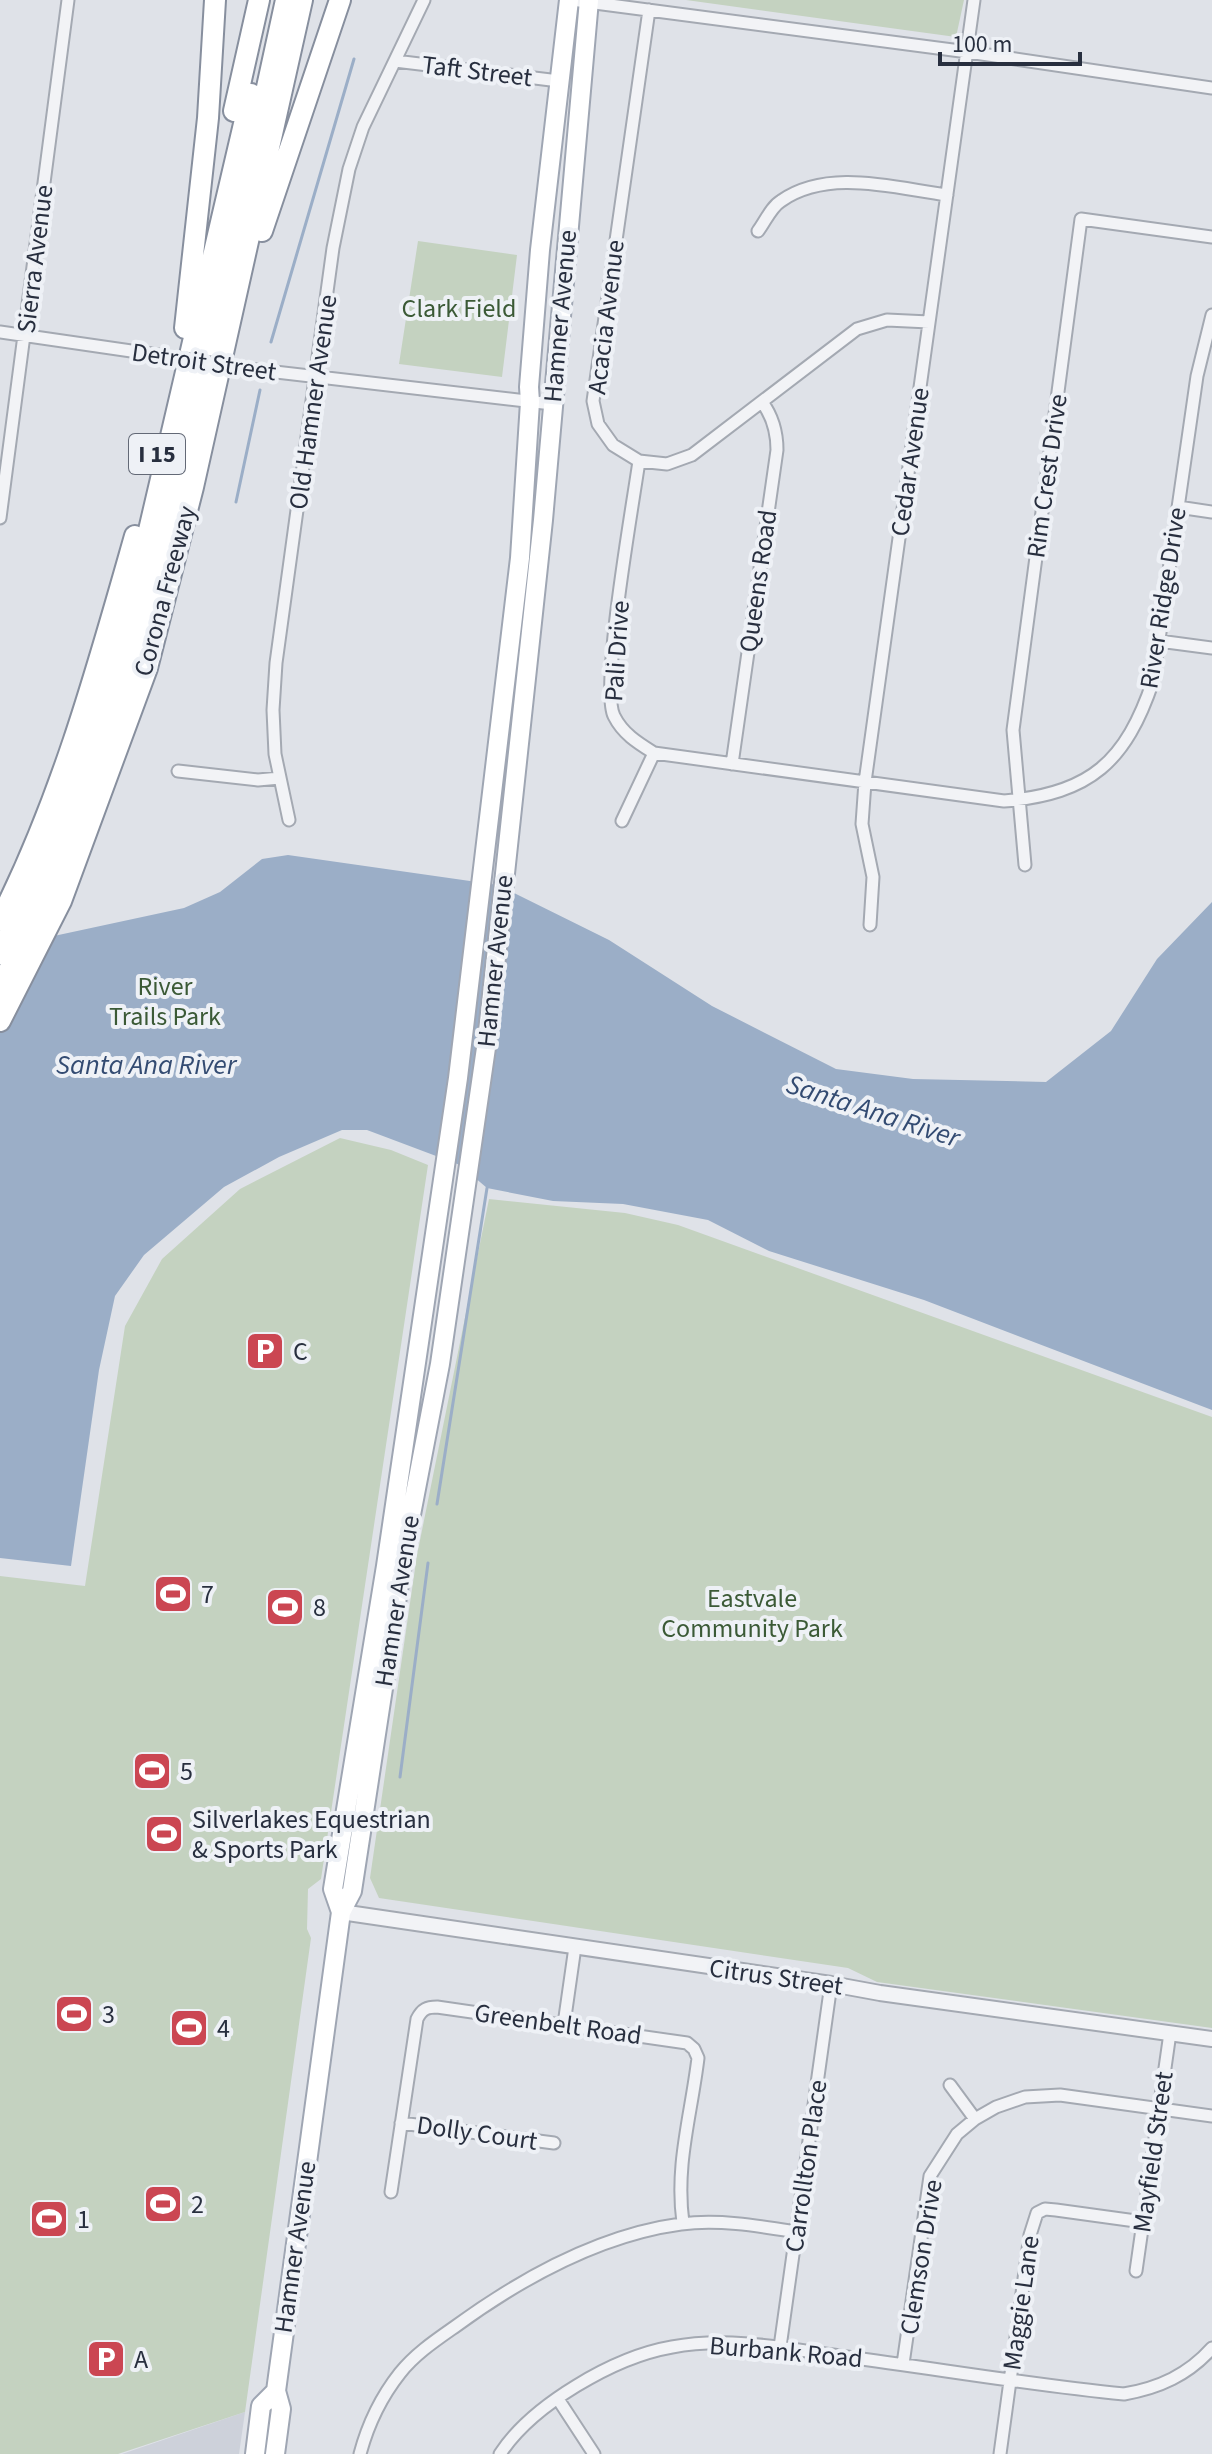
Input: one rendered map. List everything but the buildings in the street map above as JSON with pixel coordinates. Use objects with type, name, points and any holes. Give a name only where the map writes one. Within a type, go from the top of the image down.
[{"type":"highway","points":[[185,328],[208,118],[215,0]]},
{"type":"highway","name":"Corona Freeway","points":[[0,1021],[36,898],[56,794],[102,653],[152,477],[259,0]]},
{"type":"highway","points":[[0,954],[36,898],[50,847],[94,728],[132,603],[273,0]]},
{"type":"highway","points":[[0,989],[36,898],[83,804],[149,604],[215,326],[286,0]]},
{"type":"highway","name":"Corona Freeway","points":[[0,920],[36,898],[147,668],[193,487],[302,0]]},
{"type":"highway","points":[[227,337],[340,0]]},
{"type":"main road","name":"Hamner Avenue","points":[[341,1912],[333,1889],[419,1351],[458,1078],[520,558],[540,250],[559,81],[580,1]]},
{"type":"main road","name":"Hamner Avenue","points":[[275,2454],[281,2409],[276,2391],[341,1912],[352,1891],[404,1551],[440,1364],[487,1041],[543,520],[580,1]]},
{"type":"main road","name":"Hamner Avenue","points":[[255,2454],[261,2406],[276,2391]]},
{"type":"street","name":"Sierra Avenue","points":[[0,518],[68,0]]},
{"type":"street","name":"Old Hamner Avenue","points":[[289,820],[275,754],[273,710],[276,663],[333,248],[349,169],[363,127],[424,0]]},
{"type":"street","name":"Cedar Avenue","points":[[870,925],[873,877],[862,824],[865,782],[974,0]]},
{"type":"street","points":[[580,1],[1212,88]]},
{"type":"street","name":"Acacia Avenue","points":[[639,461],[613,445],[598,424],[593,401],[649,10]]},
{"type":"street","name":"Taft Street","points":[[395,61],[559,81]]},
{"type":"street","points":[[758,231],[778,202],[805,188],[833,183],[863,184],[947,195]]},
{"type":"street","name":"Rim Crest Drive","points":[[1025,865],[1013,730],[1081,219],[1212,237]]},
{"type":"street","name":"River Ridge Drive","points":[[865,782],[1004,801],[1020,800],[1046,796],[1073,785],[1098,771],[1118,754],[1140,720],[1153,681],[1197,376],[1212,315]]},
{"type":"street","points":[[639,461],[667,464],[692,455],[857,329],[887,320],[929,322]]},
{"type":"street","name":"Detroit Street","points":[[0,332],[250,369],[552,404]]},
{"type":"street","points":[[1197,376],[1212,379]]},
{"type":"street","name":"Queens Road","points":[[732,764],[777,450],[777,433],[762,402]]},
{"type":"street","name":"Pali Drive","points":[[639,461],[613,644],[610,700],[613,715],[629,737],[654,753]]},
{"type":"street","points":[[1178,507],[1212,512]]},
{"type":"street","points":[[1159,641],[1212,648]]},
{"type":"street","points":[[622,821],[654,753],[865,782]]},
{"type":"street","points":[[178,771],[258,780],[280,778]]},
{"type":"street","name":"Citrus Street","points":[[341,1912],[1212,2039]]},
{"type":"street","points":[[564,2024],[575,1947]]},
{"type":"street","name":"Carrollton Place","points":[[780,2347],[831,1984]]},
{"type":"street","name":"Greenbelt Road","points":[[401,2123],[415,2028],[421,2011],[428,2007],[687,2043],[698,2058],[680,2172],[683,2223]]},
{"type":"street","name":"Mayfield Street","points":[[1136,2271],[1170,2033]]},
{"type":"street","points":[[950,2085],[975,2119]]},
{"type":"street","name":"Clemson Drive","points":[[903,2364],[930,2176],[957,2134],[975,2119],[996,2107],[1025,2097],[1048,2096],[1212,2116]]},
{"type":"street","points":[[391,2192],[401,2123]]},
{"type":"street","name":"Dolly Court","points":[[401,2123],[554,2143]]},
{"type":"street","name":"Maggie Lane","points":[[1000,2454],[1030,2235],[1037,2213],[1045,2209],[1143,2222]]},
{"type":"street","points":[[360,2454],[380,2401],[401,2371],[465,2319],[554,2264],[602,2245],[683,2223],[743,2224],[796,2232]]},
{"type":"street","name":"Burbank Road","points":[[500,2454],[522,2426],[558,2399],[605,2371],[669,2347],[740,2343],[780,2347],[1124,2394],[1151,2389],[1180,2375],[1212,2348]]},
{"type":"street","points":[[558,2399],[594,2454]]},
{"type":"shaded area","points":[[245,2412],[239,2454],[122,2454]]},
{"type":"green space","points":[[686,0],[964,0],[956,37]]},
{"type":"green space","name":"Clark Field","points":[[418,241],[517,255],[502,377],[399,364]]},
{"type":"green space","name":"Silverlakes Equestrian & Sports Park","points":[[340,1138],[391,1150],[428,1165],[321,1879],[308,1889],[307,1929],[311,1938],[245,2412],[118,2454],[0,2454],[0,1576],[85,1586],[125,1326],[162,1259],[240,1189]]},
{"type":"green space","name":"Eastvale Community Park","points":[[489,1199],[625,1213],[678,1225],[1212,1417],[1212,2028],[877,1982],[848,1968],[379,1898],[370,1878],[417,1555]]},
{"type":"water","name":"Santa Ana River","points":[[288,855],[498,885],[609,940],[712,1006],[836,1069],[913,1079],[1046,1082],[1111,1031],[1157,959],[1212,902],[1212,1410],[924,1300],[769,1251],[708,1220],[623,1204],[553,1201],[487,1188],[460,1165],[367,1130],[342,1130],[279,1157],[224,1187],[144,1255],[115,1296],[99,1370],[71,1566],[0,1558],[0,951],[12,945],[184,908],[220,892],[262,859]]},
{"type":"waterway","points":[[271,342],[354,59]]},
{"type":"waterway","points":[[236,502],[260,390]]},
{"type":"waterway","points":[[437,1504],[487,1188]]},
{"type":"waterway","points":[[400,1777],[428,1563]]},
{"type":"place","name":"C","points":[[265,1351]]},
{"type":"place","name":"7","points":[[173,1594]]},
{"type":"place","name":"8","points":[[285,1607]]},
{"type":"place","name":"5","points":[[152,1771]]},
{"type":"place","name":"Silverlakes Equestrian & Sports Park","points":[[164,1834]]},
{"type":"place","name":"3","points":[[74,2014]]},
{"type":"place","name":"4","points":[[189,2028]]},
{"type":"place","name":"2","points":[[163,2204]]},
{"type":"place","name":"1","points":[[49,2219]]},
{"type":"place","name":"A","points":[[106,2359]]},
{"type":"park label","name":"River Trails Park","points":[[165,1001]]}]
